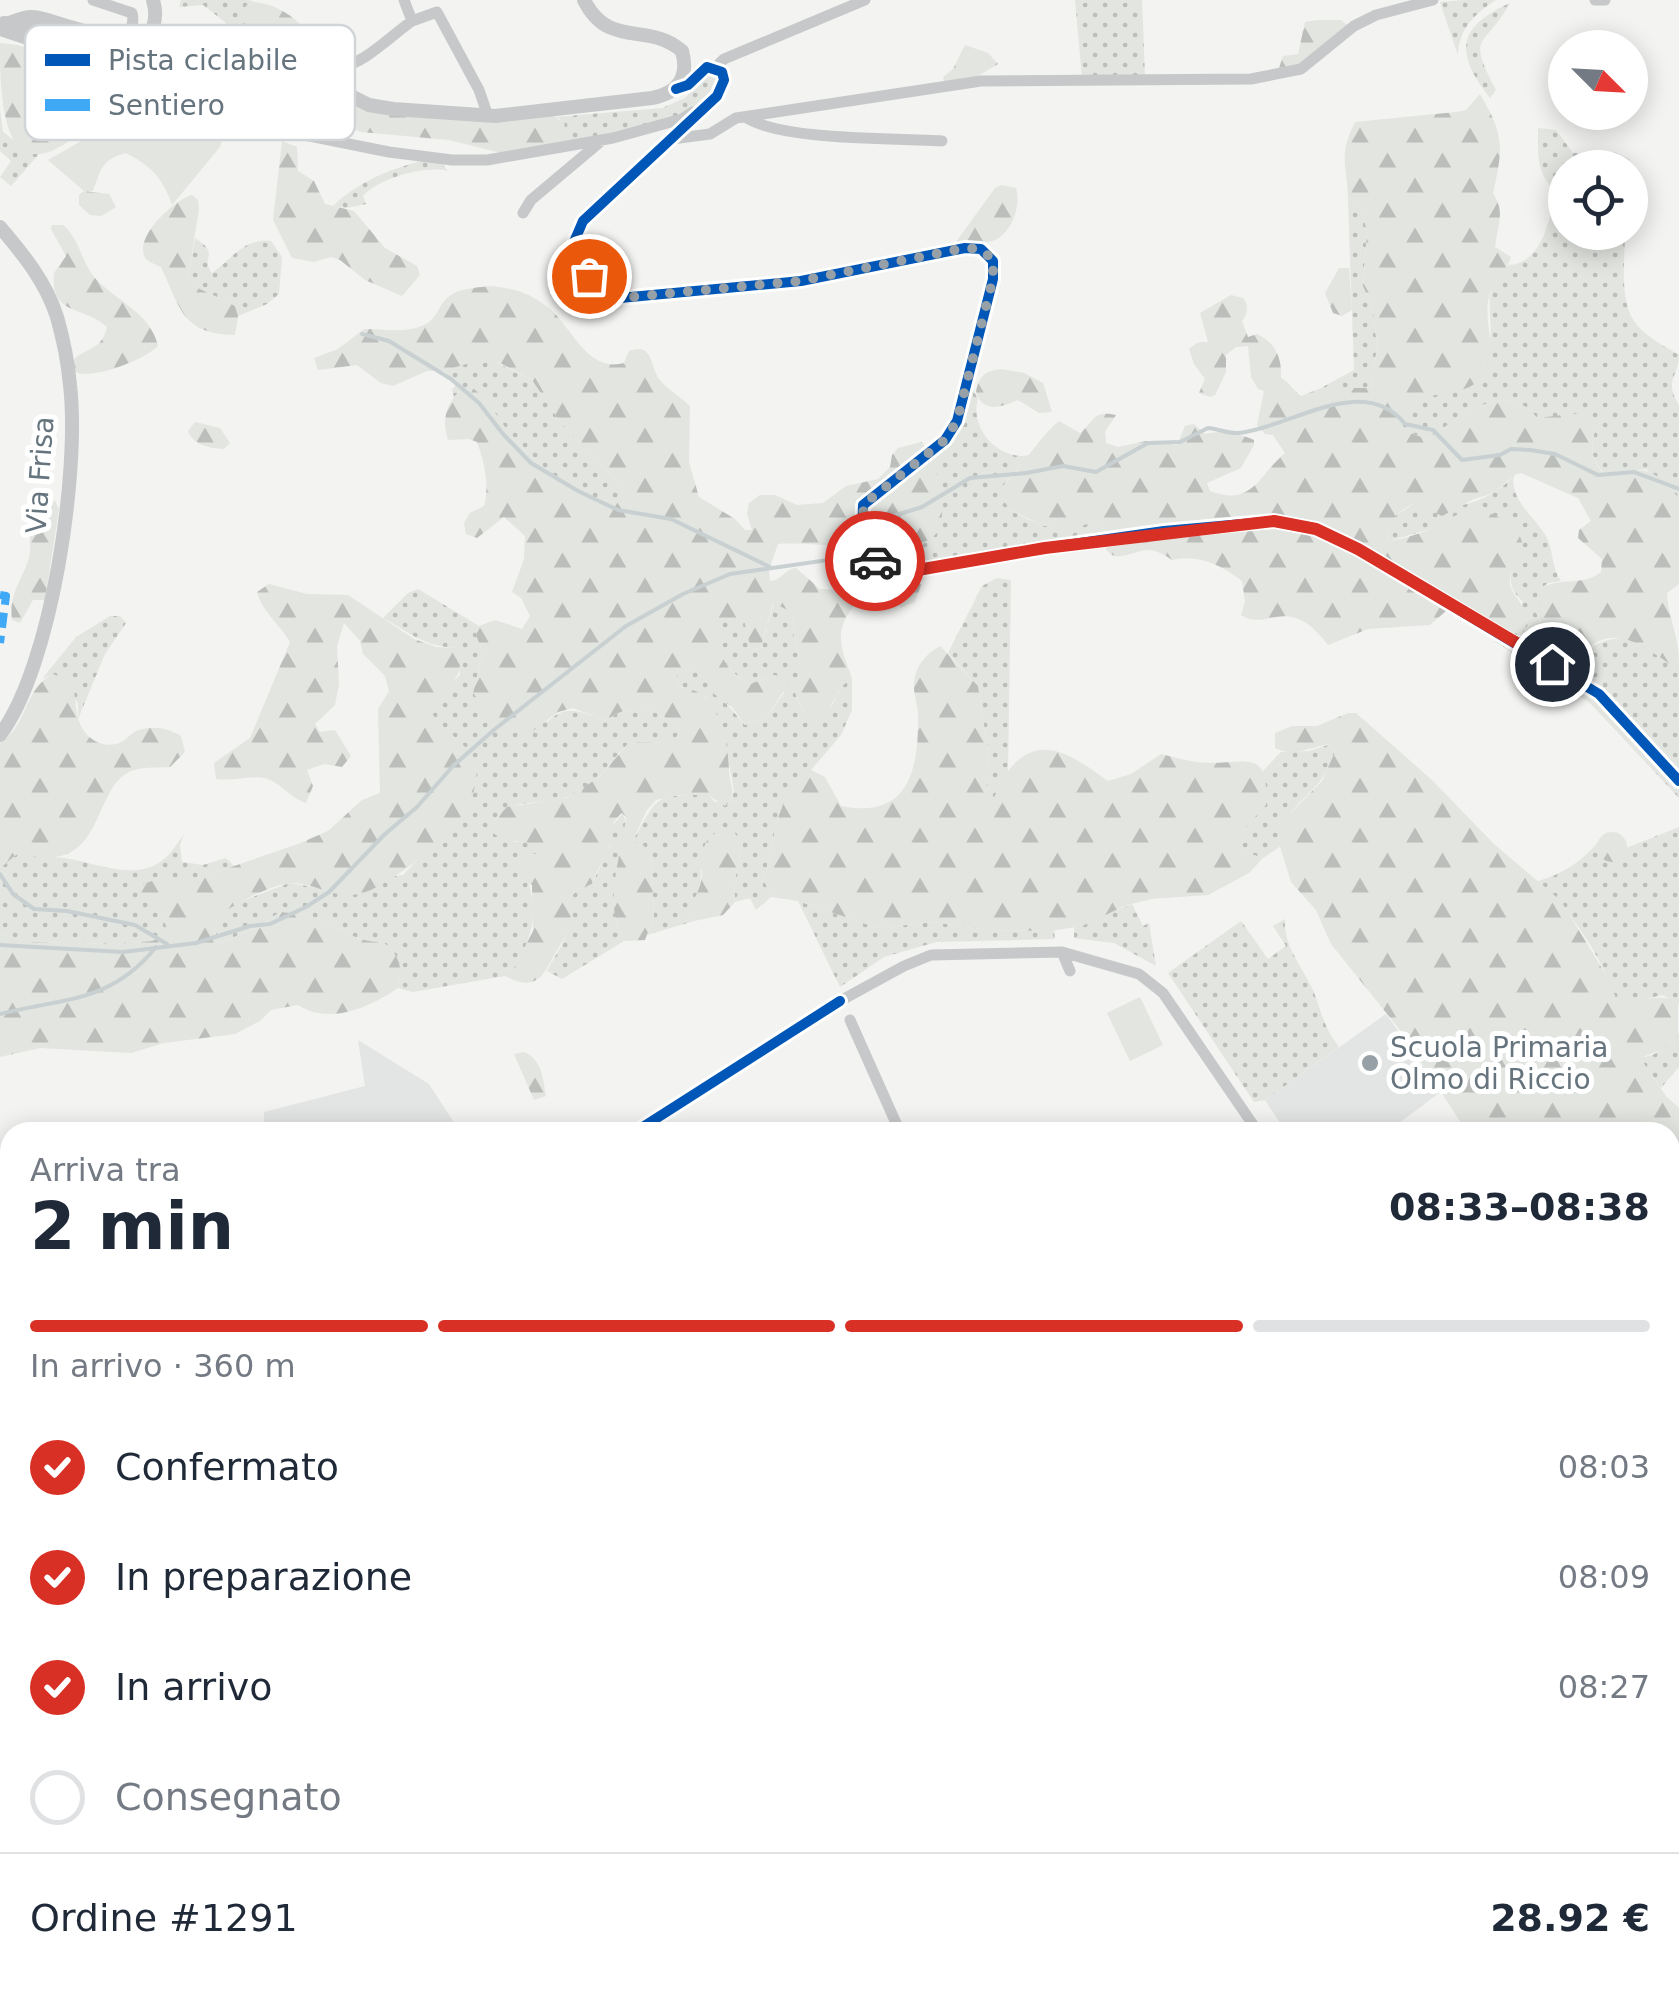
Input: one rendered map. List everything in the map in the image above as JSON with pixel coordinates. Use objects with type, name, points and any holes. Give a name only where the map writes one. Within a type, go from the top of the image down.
[{"type":"street","points":[[93,0],[132,13],[134,25]]},
{"type":"street","points":[[152,0],[154,25]]},
{"type":"street","points":[[404,0],[412,21]]},
{"type":"street","points":[[584,0],[592,16],[604,26],[622,34],[670,41],[682,51],[686,65],[676,89]]},
{"type":"street","points":[[716,68],[724,59],[865,0]]},
{"type":"street","points":[[672,139],[710,134],[744,116],[981,81],[1250,79],[1278,75],[1301,69],[1341,34],[1376,15],[1433,0]]},
{"type":"street","points":[[1595,0],[1605,0]]},
{"type":"street","points":[[355,64],[412,21],[437,12],[479,90],[488,116]]},
{"type":"street","points":[[1,26],[32,15],[72,25]]},
{"type":"street","points":[[1,26],[25,35]]},
{"type":"street","points":[[330,140],[452,160],[486,160],[602,140],[682,118],[717,96],[724,80],[716,68],[707,66],[688,85],[652,98],[488,116],[369,105],[355,99]]},
{"type":"street","points":[[709,102],[583,222],[574,242],[589,276],[608,296],[800,281],[965,248],[981,249],[993,260],[993,279],[957,421],[945,440],[864,504],[870,556],[884,568],[906,572],[1045,548],[1274,521],[1316,529],[1358,549],[1599,694],[1679,782]]},
{"type":"street","points":[[744,116],[759,126],[789,132],[942,141]]},
{"type":"street","points":[[523,213],[530,200],[602,140]]},
{"type":"street","name":"Via Frisa","points":[[0,227],[34,268],[56,315],[70,386],[66,512],[57,570],[28,678],[0,735]]},
{"type":"street","points":[[1062,952],[1070,971]]},
{"type":"street","points":[[650,1122],[840,1001],[904,966],[932,955],[1062,952],[1139,974],[1163,993],[1251,1122]]},
{"type":"street","points":[[850,1020],[896,1122]]},
{"type":"shaded area","name":"Scuola Primaria Olmo di Riccio","points":[[1386,1014],[1442,1091],[1400,1122],[1279,1122],[1265,1100]]},
{"type":"shaded area","points":[[358,1040],[429,1084],[454,1122],[264,1122],[264,1112],[365,1086]]},
{"type":"green space","points":[[181,0],[254,2],[246,6],[247,25],[229,25],[203,5],[179,7]]},
{"type":"green space","points":[[1075,0],[1142,0],[1145,77],[1082,78]]},
{"type":"green space","points":[[1496,0],[1469,23],[1461,37],[1458,55],[1440,2]]},
{"type":"green space","points":[[254,2],[275,7],[300,25],[247,25],[241,17],[246,6]]},
{"type":"green space","points":[[1510,3],[1480,49],[1496,90],[1490,98],[1471,68],[1467,43],[1479,22]]},
{"type":"green space","points":[[1341,20],[1347,25],[1299,68],[1278,71],[1283,56],[1298,54],[1305,22]]},
{"type":"green space","points":[[0,43],[25,47],[25,140],[69,140],[43,153],[29,153],[19,147],[7,123]]},
{"type":"green space","points":[[965,45],[988,53],[998,64],[973,79],[945,85],[943,77],[953,69]]},
{"type":"green space","points":[[708,74],[719,84],[706,99],[650,126],[568,143],[560,119],[555,117],[662,108],[685,98]]},
{"type":"green space","points":[[1480,94],[1500,142],[1493,194],[1500,213],[1495,247],[1511,257],[1489,297],[1487,367],[1479,380],[1468,387],[1418,402],[1407,413],[1400,430],[1428,439],[1467,412],[1497,401],[1511,401],[1537,418],[1590,412],[1596,426],[1593,456],[1603,473],[1646,471],[1679,498],[1679,584],[1667,593],[1679,652],[1679,661],[1673,667],[1647,649],[1621,638],[1596,643],[1573,669],[1559,660],[1554,635],[1545,631],[1535,610],[1539,590],[1554,583],[1593,577],[1601,572],[1602,559],[1578,538],[1579,530],[1591,521],[1578,498],[1521,473],[1494,493],[1442,516],[1415,503],[1395,518],[1388,534],[1389,541],[1421,532],[1470,506],[1507,523],[1523,546],[1510,585],[1529,619],[1523,632],[1508,635],[1294,521],[1109,534],[1096,521],[1072,529],[1044,526],[1010,510],[1004,501],[1003,486],[1051,428],[1059,421],[1080,433],[1102,414],[1116,415],[1105,432],[1106,443],[1118,447],[1146,441],[1177,445],[1185,426],[1194,424],[1205,434],[1230,433],[1254,440],[1241,468],[1207,483],[1210,491],[1224,495],[1236,495],[1254,487],[1285,453],[1273,435],[1265,434],[1257,425],[1264,391],[1258,389],[1251,377],[1248,346],[1236,347],[1226,355],[1226,372],[1215,395],[1210,397],[1199,393],[1205,379],[1189,349],[1208,342],[1200,313],[1231,295],[1243,298],[1246,304],[1242,321],[1248,337],[1257,334],[1273,347],[1279,358],[1281,378],[1301,396],[1321,388],[1371,388],[1377,347],[1373,309],[1363,286],[1367,231],[1362,211],[1348,201],[1345,153],[1350,134],[1355,122],[1466,110]]},
{"type":"green space","points":[[355,105],[548,114],[564,122],[568,143],[505,154],[449,140],[355,130]]},
{"type":"green space","points":[[0,109],[3,132],[32,154],[39,154],[11,186],[0,177],[11,161],[0,151]]},
{"type":"green space","points":[[1538,128],[1556,130],[1571,150],[1548,150],[1548,182],[1538,154]]},
{"type":"green space","points":[[83,140],[222,140],[172,205],[155,174],[126,153],[104,166],[93,191],[84,191],[48,160]]},
{"type":"green space","points":[[282,141],[297,147],[298,171],[314,181],[325,204],[354,211],[385,248],[417,266],[420,275],[402,296],[365,280],[340,260],[331,257],[314,262],[292,258],[273,220]]},
{"type":"green space","points":[[421,161],[442,164],[448,171],[403,174],[370,190],[363,196],[366,204],[333,206],[374,178]]},
{"type":"green space","points":[[995,188],[1016,188],[1017,195],[1007,231],[991,241],[953,246]]},
{"type":"green space","points":[[84,191],[109,194],[116,207],[101,216],[90,215],[79,205],[79,195]]},
{"type":"green space","points":[[192,195],[198,200],[199,209],[188,278],[198,288],[235,306],[235,335],[217,334],[194,324],[179,307],[161,267],[146,259],[143,251],[144,241],[157,221]]},
{"type":"green space","points":[[1348,201],[1362,211],[1367,231],[1363,286],[1373,309],[1377,347],[1371,388],[1321,388],[1354,370]]},
{"type":"green space","points":[[1548,223],[1548,250],[1625,250],[1629,312],[1643,331],[1679,355],[1672,390],[1679,405],[1679,498],[1646,469],[1604,473],[1592,451],[1596,426],[1537,418],[1511,401],[1482,405],[1429,439],[1399,430],[1405,410],[1414,401],[1431,396],[1489,345],[1493,285],[1509,265],[1530,256]]},
{"type":"green space","points":[[52,225],[63,225],[69,231],[95,278],[141,316],[158,346],[118,367],[94,373],[75,372],[71,362],[97,345],[107,327],[57,297],[54,273],[66,256]]},
{"type":"green space","points":[[195,238],[209,252],[212,273],[246,246],[271,241],[282,257],[279,294],[267,304],[238,316],[235,306],[198,288],[188,278]]},
{"type":"green space","points":[[1339,268],[1349,268],[1352,310],[1342,316],[1333,313],[1325,293]]},
{"type":"green space","points":[[490,286],[536,299],[600,361],[624,363],[629,351],[647,352],[659,379],[690,406],[689,462],[699,497],[735,519],[745,530],[752,530],[747,514],[749,503],[760,495],[775,495],[797,505],[823,503],[846,486],[878,479],[890,467],[898,448],[922,442],[937,474],[942,499],[940,527],[933,537],[921,543],[882,547],[778,544],[769,570],[770,581],[796,568],[820,589],[854,590],[859,600],[845,620],[841,637],[852,678],[843,685],[818,727],[806,716],[794,691],[803,663],[794,637],[792,612],[773,603],[761,647],[751,650],[744,620],[725,618],[718,636],[719,646],[733,673],[750,684],[782,676],[788,685],[765,719],[745,725],[703,677],[694,670],[678,671],[675,683],[703,696],[720,721],[732,798],[725,806],[708,795],[678,795],[656,800],[647,810],[633,840],[651,854],[654,916],[645,940],[624,941],[614,911],[626,817],[622,813],[613,824],[609,849],[592,884],[577,890],[567,902],[571,920],[566,936],[539,978],[526,983],[505,976],[505,970],[514,968],[533,931],[532,885],[519,878],[516,866],[519,857],[539,853],[537,846],[493,833],[493,822],[507,807],[567,798],[598,778],[630,742],[671,743],[681,731],[655,712],[625,710],[606,721],[573,708],[558,712],[530,733],[511,733],[495,722],[473,693],[483,653],[476,635],[479,626],[495,620],[522,629],[530,616],[521,598],[512,592],[524,559],[525,536],[504,517],[477,538],[466,534],[464,523],[470,513],[484,506],[485,474],[477,442],[448,440],[448,407],[461,390],[472,387],[518,443],[564,482],[592,496],[621,502],[620,484],[561,423],[532,380],[502,364],[486,358],[443,371],[427,371],[393,386],[381,383],[357,365],[318,370],[314,358],[338,349],[364,329],[403,330],[426,324],[455,293]]},
{"type":"green space","points":[[486,357],[532,380],[561,423],[620,484],[622,502],[593,497],[552,474],[518,443],[472,388],[461,390],[454,397],[452,390],[458,382],[443,371]]},
{"type":"green space","points":[[1001,369],[1024,373],[1043,383],[1052,412],[1039,413],[1018,400],[1000,406],[983,404],[976,392],[981,378]]},
{"type":"green space","points":[[972,388],[978,399],[978,421],[989,440],[1008,453],[1030,455],[1003,486],[1010,510],[1052,527],[1096,521],[1109,534],[899,570],[880,557],[876,545],[902,548],[929,455],[952,440],[963,425]]},
{"type":"green space","points":[[195,422],[220,428],[230,443],[224,449],[198,443],[188,431]]},
{"type":"green space","points":[[1514,475],[1515,492],[1546,536],[1561,581],[1548,583],[1539,590],[1535,610],[1544,631],[1554,634],[1508,635],[1523,602],[1511,579],[1521,555],[1515,535],[1498,518],[1470,507],[1437,527],[1389,541],[1388,526],[1395,516],[1415,503],[1441,507],[1468,504],[1494,492]]},
{"type":"green space","points":[[37,501],[55,501],[59,509],[45,600],[33,600],[20,623],[12,620],[12,609],[30,552],[32,510]]},
{"type":"green space","points":[[1274,523],[1342,548],[1446,611],[1430,625],[1368,629],[1328,645],[1301,620],[1279,616],[1260,620],[1241,615],[1245,602],[1242,581],[1218,566],[1191,558],[1172,560],[1149,550],[1112,555],[1104,545]]},
{"type":"green space","points":[[907,576],[921,585],[915,602],[901,608],[894,599],[880,593],[865,598],[869,589]]},
{"type":"green space","points":[[997,578],[1011,580],[1008,771],[990,807],[986,796],[988,751],[978,686],[948,653],[982,586]]},
{"type":"green space","points":[[269,584],[307,594],[348,595],[414,639],[436,647],[456,648],[458,674],[428,707],[468,750],[476,765],[470,803],[450,830],[399,874],[365,892],[343,895],[298,883],[283,884],[238,903],[215,924],[219,943],[257,928],[280,912],[313,917],[355,937],[383,942],[399,962],[398,988],[350,1011],[323,1014],[298,1005],[271,1010],[260,1021],[235,1034],[164,1043],[131,1053],[40,1048],[0,1057],[0,933],[26,942],[152,941],[168,934],[164,919],[134,887],[158,879],[196,879],[298,844],[328,831],[362,800],[380,793],[378,709],[389,691],[385,676],[363,654],[360,641],[344,623],[337,646],[339,684],[335,705],[315,724],[320,732],[335,730],[351,756],[342,767],[324,764],[307,770],[313,786],[306,803],[265,778],[216,779],[214,763],[250,738],[290,642],[259,599],[257,592]]},
{"type":"green space","points":[[418,589],[479,626],[476,635],[483,653],[473,693],[547,722],[562,712],[582,713],[606,721],[635,709],[655,712],[681,731],[672,743],[630,742],[585,789],[555,800],[508,808],[493,822],[514,842],[527,841],[537,846],[539,853],[519,857],[530,886],[532,926],[514,968],[505,970],[505,976],[413,992],[398,988],[399,962],[383,942],[364,940],[313,917],[293,913],[280,912],[257,928],[219,943],[215,921],[229,906],[289,883],[319,888],[403,875],[470,803],[428,707],[460,675],[456,648],[425,642],[383,618],[408,593]]},
{"type":"green space","points":[[774,602],[792,612],[794,638],[804,665],[796,696],[806,716],[831,707],[843,685],[852,678],[852,710],[841,735],[811,770],[790,787],[778,818],[764,880],[771,897],[756,910],[750,898],[735,902],[742,843],[701,870],[700,889],[686,914],[694,921],[647,935],[654,916],[651,855],[633,841],[648,814],[667,797],[708,795],[715,802],[731,801],[734,791],[723,730],[706,698],[674,683],[678,671],[694,670],[703,677],[745,725],[765,719],[784,693],[774,675],[750,684],[741,679],[721,655],[718,636],[725,618],[744,619],[752,650],[761,647]]},
{"type":"green space","points":[[110,616],[120,616],[126,623],[105,654],[78,719],[78,703],[53,674],[42,679],[76,637]]},
{"type":"green space","points":[[1622,638],[1636,640],[1673,667],[1679,661],[1679,772],[1611,695],[1573,669],[1593,646]]},
{"type":"green space","points":[[1501,639],[1592,692],[1679,785],[1679,798],[1590,703],[1494,641]]},
{"type":"green space","points":[[940,646],[978,686],[988,751],[986,796],[990,805],[1009,770],[1034,751],[1059,752],[1108,781],[1131,774],[1161,754],[1204,763],[1254,763],[1264,776],[1266,805],[1237,837],[1237,844],[1244,852],[1263,858],[1249,873],[1208,895],[1152,899],[1127,905],[1082,926],[1051,931],[986,930],[934,922],[878,928],[798,901],[771,897],[764,880],[778,818],[790,786],[811,770],[825,777],[841,806],[864,808],[882,805],[906,785],[918,733],[915,676],[922,661]]},
{"type":"green space","points":[[53,674],[72,682],[79,721],[93,740],[116,744],[136,731],[160,728],[181,736],[185,752],[170,767],[134,770],[120,778],[88,836],[71,852],[49,858],[17,854],[0,868],[0,743],[16,727],[36,689]]},
{"type":"green space","points":[[1356,713],[1432,780],[1494,844],[1561,901],[1611,983],[1616,999],[1678,1001],[1678,1035],[1664,1049],[1640,1058],[1679,1108],[1679,1122],[1461,1122],[1404,1035],[1331,944],[1316,910],[1291,882],[1278,840],[1278,826],[1322,781],[1335,752],[1331,744],[1282,751],[1275,748],[1275,733],[1292,726],[1317,726]]},
{"type":"green space","points":[[1331,744],[1335,752],[1326,772],[1288,816],[1278,840],[1281,846],[1263,858],[1244,852],[1237,845],[1237,837],[1266,794],[1262,772],[1281,752],[1309,751]]},
{"type":"green space","points":[[623,813],[625,842],[614,907],[624,941],[562,979],[547,971],[568,929],[567,902],[577,890],[592,884],[610,846],[609,830]]},
{"type":"green space","points":[[1679,827],[1679,1004],[1662,995],[1631,1003],[1615,999],[1603,967],[1584,935],[1538,881],[1571,866],[1598,842],[1599,855],[1625,854],[1626,848]]},
{"type":"green space","points":[[721,830],[734,832],[742,843],[735,902],[723,915],[694,921],[686,914],[701,883],[703,849],[712,835]]},
{"type":"green space","points":[[1612,832],[1626,841],[1627,847],[1618,861],[1612,862],[1598,853],[1597,847],[1606,833]]},
{"type":"green space","points":[[184,834],[180,845],[182,862],[203,865],[226,858],[234,866],[196,879],[158,879],[135,887],[164,919],[169,934],[152,941],[120,944],[26,942],[0,933],[0,868],[17,854],[141,870],[164,859]]},
{"type":"green space","points":[[798,901],[878,928],[934,922],[986,930],[1054,931],[1055,939],[936,942],[884,957],[840,987]]},
{"type":"green space","points":[[1132,904],[1143,926],[1149,923],[1156,966],[1114,943],[1074,938],[1074,927]]},
{"type":"green space","points":[[1285,919],[1290,946],[1339,1047],[1265,1100],[1254,1102],[1168,973],[1241,921],[1268,959],[1286,946],[1273,926]]},
{"type":"green space","points":[[1140,997],[1163,1045],[1130,1061],[1107,1013]]},
{"type":"green space","points":[[1679,1033],[1679,1067],[1661,1088],[1639,1057],[1656,1053]]},
{"type":"green space","points":[[524,1052],[538,1065],[546,1096],[534,1100],[514,1054]]},
{"type":"waterway","points":[[362,334],[389,341],[451,379],[479,403],[531,463],[578,491],[618,510],[671,519],[770,567]]},
{"type":"waterway","points":[[0,945],[123,952],[196,943],[250,926],[270,924],[306,907],[329,892],[417,807],[453,766],[495,729],[626,626],[683,594],[730,574],[828,560],[861,549],[884,533],[893,516],[922,507],[970,478],[1063,466],[1096,472],[1148,443],[1180,442],[1208,428],[1231,433],[1260,429],[1348,402],[1388,409],[1405,424],[1433,430],[1462,460],[1500,455],[1511,449],[1530,450],[1555,454],[1598,475],[1634,472],[1679,489]]},
{"type":"waterway","points":[[0,874],[13,894],[34,909],[67,911],[135,925],[167,944]]},
{"type":"waterway","points":[[0,1014],[103,989],[139,965],[156,947]]},
{"type":"marked path","points":[[0,595],[6,596],[0,643]]},
{"type":"cycle path","points":[[676,89],[688,85],[707,67],[722,72],[724,80],[717,96],[583,221],[574,242],[591,277],[603,291],[620,298],[801,281],[965,248],[981,249],[993,261],[993,279],[957,421],[945,440],[863,505],[865,541],[882,564],[906,572],[1164,531],[1274,521],[1316,529],[1358,549],[1599,694],[1679,781]]},
{"type":"cycle path","points":[[651,1122],[840,1001]]},
{"type":"way so far","points":[[589,276],[608,296],[620,298],[800,281],[965,248],[981,249],[993,260],[993,279],[957,421],[945,440],[864,504],[862,520],[870,556],[875,561]]},
{"type":"place","name":"Scuola Primaria Olmo di Riccio","points":[[1370,1063]]},
{"type":"route","points":[[875,561],[884,568],[906,572],[1164,531],[1274,521],[1316,529],[1358,549],[1552,664]]}]
